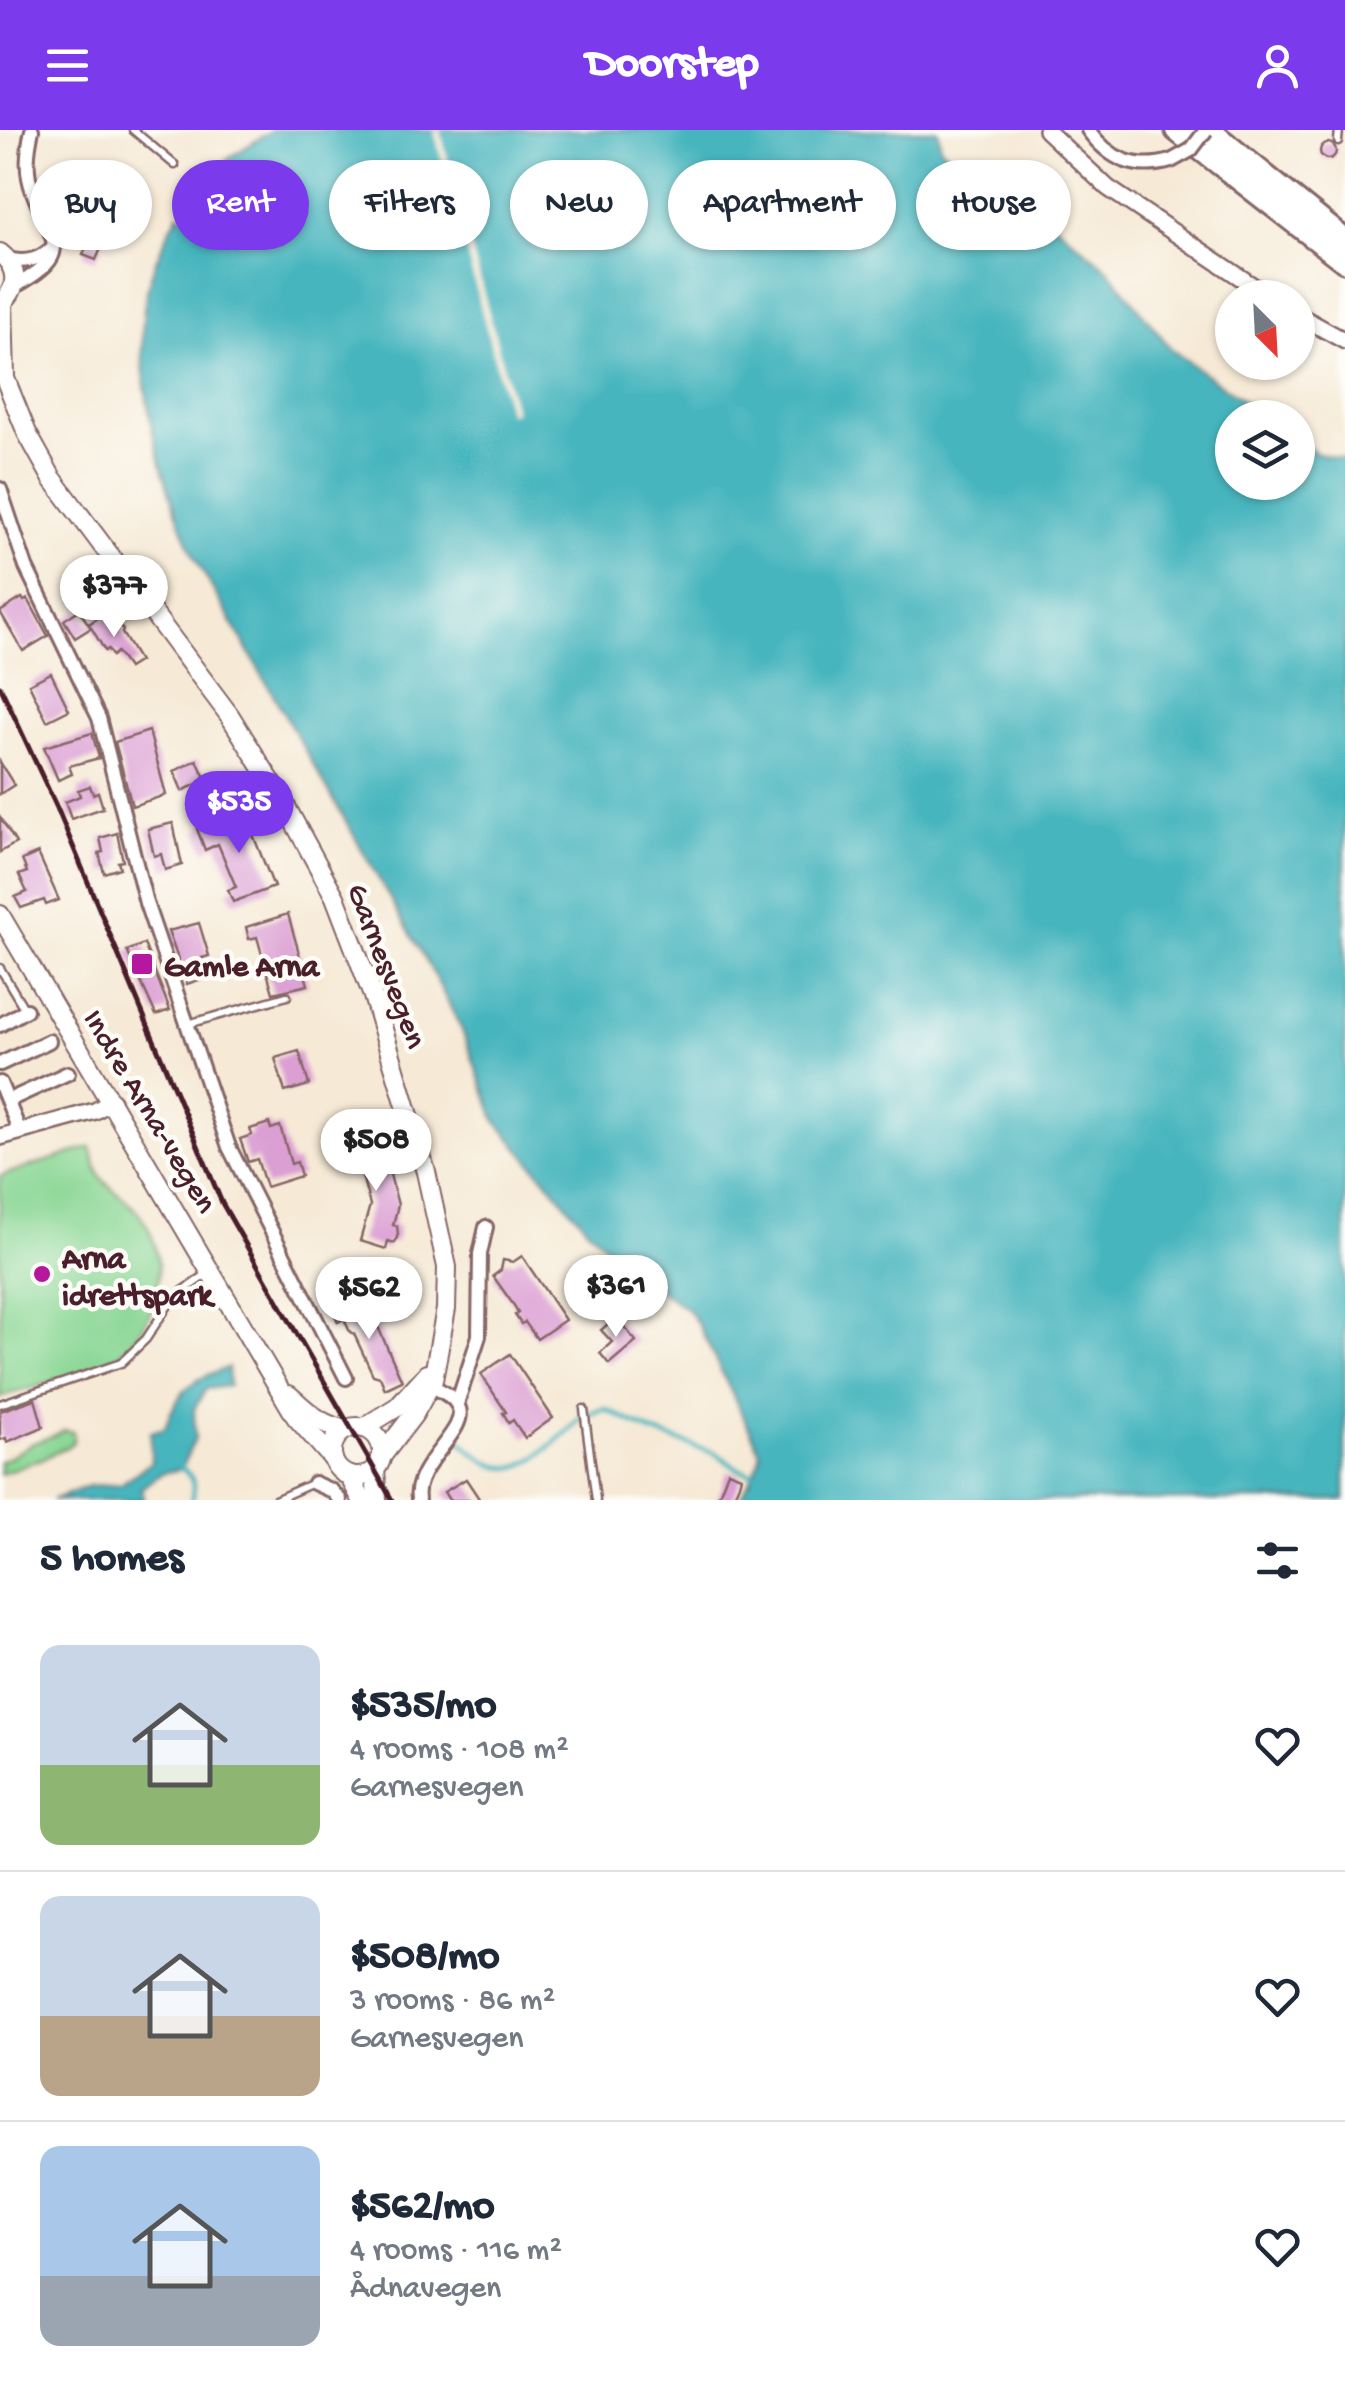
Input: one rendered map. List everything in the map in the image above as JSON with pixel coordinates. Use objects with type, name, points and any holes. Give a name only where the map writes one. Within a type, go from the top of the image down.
[{"type":"highway","points":[[1176,130],[1345,261]]},
{"type":"highway","points":[[1207,130],[1345,241]]},
{"type":"main road","name":"Garnesvegen","points":[[2,254],[15,277],[6,298],[2,372],[27,433],[81,520],[230,716],[280,796],[334,897],[396,1068],[442,1233],[447,1267],[446,1309],[426,1384],[378,1462]]},
{"type":"main road","name":"Indre Arna-vegen","points":[[0,915],[306,1430],[333,1459]]},
{"type":"main road","name":"Garnesvegen","points":[[356,1429],[397,1407],[426,1384]]},
{"type":"main road","name":"Indre Arna-vegen","points":[[282,1388],[316,1418],[337,1429],[356,1429]]},
{"type":"main road","points":[[377,1500],[378,1462],[378,1439],[356,1429],[334,1443],[333,1459],[338,1470],[349,1476],[361,1477],[378,1462]]},
{"type":"main road","points":[[349,1476],[362,1500]]},
{"type":"street","points":[[30,179],[32,130]]},
{"type":"street","points":[[1046,130],[1108,188],[1244,280]]},
{"type":"street","points":[[1088,130],[1112,156],[1130,164],[1157,165],[1191,150],[1207,130]]},
{"type":"street","points":[[2,254],[18,262],[35,259],[48,250]]},
{"type":"street","points":[[6,298],[50,262],[53,250]]},
{"type":"street","points":[[1315,325],[1345,342]]},
{"type":"street","points":[[0,489],[26,567],[98,718],[146,903],[229,1147],[346,1378]]},
{"type":"street","points":[[0,1025],[26,1010]]},
{"type":"street","points":[[0,1064],[49,1042]]},
{"type":"street","points":[[20,1132],[3,1092],[68,1073]]},
{"type":"street","points":[[0,1137],[95,1111],[112,1101]]},
{"type":"street","points":[[418,1500],[417,1484],[422,1472],[454,1431],[460,1417],[457,1404],[479,1336],[480,1254],[486,1226]]},
{"type":"street","points":[[426,1384],[457,1404]]},
{"type":"street","points":[[314,1483],[332,1491],[340,1500]]},
{"type":"lane","points":[[133,130],[172,162]]},
{"type":"lane","points":[[1338,141],[1340,130]]},
{"type":"lane","points":[[0,968],[26,1010]]},
{"type":"lane","points":[[187,1024],[286,996]]},
{"type":"lane","points":[[0,1404],[122,1363],[146,1339],[173,1298],[212,1271]]},
{"type":"lane","points":[[584,1409],[596,1500]]},
{"type":"lane","points":[[275,1500],[314,1483]]},
{"type":"green space","points":[[91,1147],[102,1179],[138,1212],[155,1245],[158,1284],[154,1304],[135,1339],[103,1364],[0,1397],[0,1176]]},
{"type":"green space","points":[[64,1430],[73,1432],[73,1442],[0,1474],[0,1461]]},
{"type":"water","points":[[272,130],[938,130],[941,148],[956,160],[916,160],[916,250],[1071,250],[1071,238],[1108,269],[1172,350],[1242,400],[1215,400],[1215,500],[1315,500],[1315,452],[1345,460],[1345,1500],[739,1500],[755,1471],[760,1451],[698,1324],[688,1310],[630,1269],[588,1229],[496,1121],[462,1030],[434,975],[195,558],[183,529],[153,432],[143,365],[145,301],[163,245],[172,226],[172,250],[309,250],[309,160],[228,159]]},
{"type":"water","points":[[228,1368],[229,1386],[206,1389],[194,1409],[195,1438],[181,1469],[162,1473],[141,1488],[144,1500],[52,1500],[89,1486],[121,1484],[151,1462],[151,1432],[165,1428],[175,1405],[195,1382]]},
{"type":"pier","points":[[434,130],[440,130],[448,160],[442,160]]},
{"type":"pier","points":[[466,250],[472,250],[515,411],[509,413]]},
{"type":"building","points":[[1328,143],[1336,151],[1328,159],[1320,151]]},
{"type":"building","points":[[85,250],[100,250],[96,260],[83,255]]},
{"type":"building","points":[[22,598],[28,599],[48,636],[23,651],[0,612]]},
{"type":"building","points":[[79,610],[91,628],[75,638],[64,620]]},
{"type":"building","points":[[101,616],[104,620],[111,616],[123,630],[139,661],[128,668],[117,652],[112,656],[108,649],[105,651],[89,624]]},
{"type":"building","points":[[51,673],[69,710],[47,721],[29,684]]},
{"type":"building","points":[[149,731],[166,795],[132,806],[115,742]]},
{"type":"building","points":[[92,733],[99,758],[69,766],[72,774],[58,780],[44,747]]},
{"type":"building","points":[[197,760],[206,780],[182,791],[174,771]]},
{"type":"building","points":[[0,762],[14,785],[0,794]]},
{"type":"building","points":[[90,786],[93,794],[98,792],[103,808],[71,819],[65,802],[80,796],[78,790]]},
{"type":"building","points":[[245,815],[274,887],[233,902],[228,890],[236,887],[218,844],[205,850],[197,829]]},
{"type":"building","points":[[0,817],[16,843],[0,852]]},
{"type":"building","points":[[173,823],[182,865],[165,870],[161,854],[154,856],[148,829]]},
{"type":"building","points":[[117,833],[123,861],[118,862],[120,868],[104,873],[100,838]]},
{"type":"building","points":[[38,853],[59,900],[46,905],[44,900],[21,908],[15,897],[27,892],[19,875],[27,872],[22,860]]},
{"type":"building","points":[[288,914],[308,985],[273,993],[257,937],[249,939],[246,927]]},
{"type":"building","points":[[199,923],[209,956],[202,958],[202,979],[187,984],[168,931]]},
{"type":"building","points":[[144,944],[170,1010],[156,1015],[127,951]]},
{"type":"building","points":[[299,1051],[309,1085],[285,1092],[275,1058]]},
{"type":"building","points":[[269,1123],[271,1129],[280,1126],[291,1164],[297,1162],[301,1176],[266,1187],[257,1159],[248,1162],[240,1139],[252,1135],[250,1129]]},
{"type":"building","points":[[371,1141],[374,1151],[383,1148],[398,1205],[393,1225],[397,1226],[398,1234],[395,1243],[388,1241],[386,1249],[360,1241],[370,1205],[360,1169],[342,1158],[348,1147]]},
{"type":"building","points":[[522,1256],[565,1320],[537,1339],[525,1322],[521,1324],[515,1307],[493,1276],[501,1270],[503,1260],[513,1262]]},
{"type":"building","points":[[359,1298],[370,1322],[375,1320],[402,1381],[385,1389],[380,1377],[373,1375],[354,1334],[344,1319],[338,1322],[332,1309]]},
{"type":"building","points":[[616,1317],[636,1341],[609,1364],[600,1353],[612,1342],[601,1330]]},
{"type":"building","points":[[510,1354],[553,1418],[525,1438],[513,1420],[509,1423],[481,1374]]},
{"type":"building","points":[[35,1399],[43,1427],[7,1442],[6,1438],[0,1440],[0,1411]]},
{"type":"building","points":[[728,1471],[741,1476],[739,1484],[732,1500],[717,1500]]},
{"type":"building","points":[[466,1479],[480,1500],[449,1500],[444,1492]]},
{"type":"waterway","points":[[462,1442],[491,1463],[515,1467],[538,1456],[582,1417],[605,1409],[652,1432],[717,1454],[754,1475]]},
{"type":"waterway","points":[[181,1467],[192,1482],[192,1500]]},
{"type":"railway","points":[[0,686],[57,808],[222,1203],[392,1500]]},
{"type":"place","name":"Gamle Arna","points":[[142,964]]},
{"type":"place","name":"Arna idrettspark","points":[[42,1274]]}]
